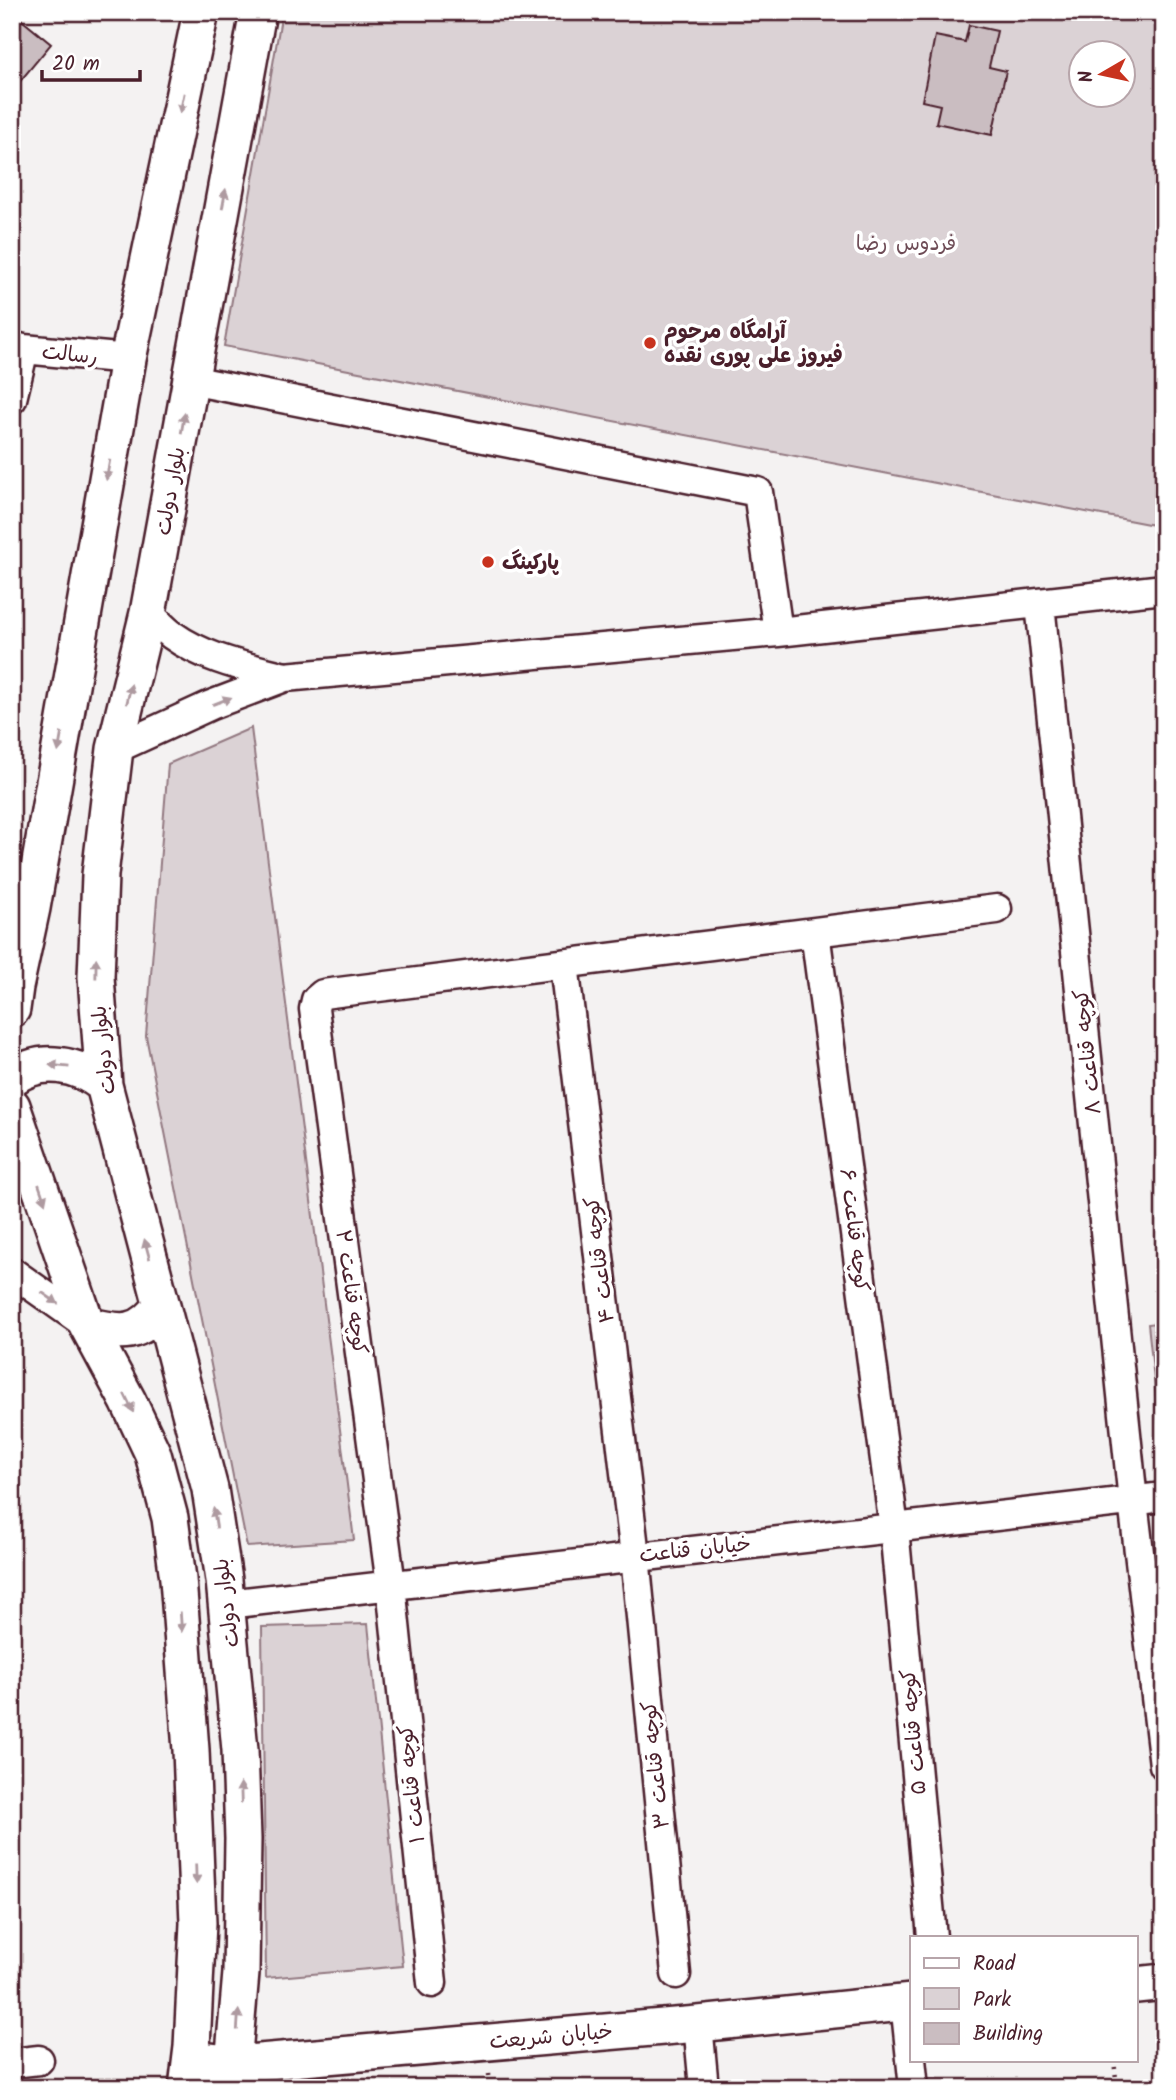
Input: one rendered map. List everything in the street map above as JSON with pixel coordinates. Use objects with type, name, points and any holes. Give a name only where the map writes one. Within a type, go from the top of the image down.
[{"type":"street","points":[[12,1009],[128,359],[201,12]]},
{"type":"street","name":"بلوار دولت","points":[[233,2076],[241,1973],[243,1839],[240,1750],[227,1604],[210,1489],[104,1085],[96,977],[100,875],[116,750],[148,613],[258,12]]},
{"type":"street","points":[[12,399],[18,348]]},
{"type":"street","name":"رسالت","points":[[18,348],[128,359]]},
{"type":"street","points":[[190,380],[758,492],[778,632]]},
{"type":"street","points":[[116,750],[211,705],[285,677],[778,632],[1164,589]]},
{"type":"street","name":"کوچه قناعت ۸","points":[[1040,604],[1133,1501],[1164,1765]]},
{"type":"street","points":[[148,613],[172,635],[193,648],[233,663],[285,677]]},
{"type":"street","points":[[564,964],[997,909]]},
{"type":"street","name":"کوچه قناعت ۶","points":[[815,932],[894,1528]]},
{"type":"street","name":"کوچه قناعت ۲","points":[[391,1585],[314,1009],[316,1000],[323,995],[564,964]]},
{"type":"street","name":"کوچه قناعت ۴","points":[[564,964],[635,1556]]},
{"type":"street","points":[[12,1078],[31,1068],[62,1065],[92,1075],[104,1085]]},
{"type":"street","points":[[12,1106],[88,1325],[153,1454],[170,1518],[178,1579],[191,1750],[198,1923],[189,2073]]},
{"type":"street","points":[[12,1272],[88,1325],[108,1330],[127,1331],[144,1326],[162,1305]]},
{"type":"street","name":"خیابان قناعت","points":[[227,1604],[1164,1497]]},
{"type":"street","name":"کوچه قناعت ۵","points":[[894,1528],[932,1936]]},
{"type":"street","name":"کوچه قناعت ۳","points":[[635,1556],[676,1974]]},
{"type":"street","name":"کوچه قناعت ۱","points":[[391,1585],[432,1983]]},
{"type":"street","points":[[1138,1985],[1164,1982]]},
{"type":"street","points":[[908,2002],[910,2031]]},
{"type":"street","name":"خیابان شریعت","points":[[189,2073],[233,2076],[908,2002]]},
{"type":"street","points":[[698,2024],[704,2088]]},
{"type":"street","points":[[912,2062],[914,2088]]},
{"type":"path","points":[[1115,2062],[1117,2088]]},
{"type":"green space","name":"فردوس رضا","points":[[282,12],[1164,12],[1164,527],[224,346]]},
{"type":"green space","points":[[251,728],[354,1540],[247,1547],[146,1036],[168,764]]},
{"type":"green space","points":[[1164,1322],[1164,1472],[1148,1324]]},
{"type":"green space","points":[[368,1624],[403,1966],[266,1978],[262,1627]]},
{"type":"building","points":[[12,12],[51,44],[12,91]]},
{"type":"building","points":[[969,25],[997,31],[989,67],[1006,71],[992,135],[936,123],[940,105],[922,101],[935,36],[965,42]]},
{"type":"place","name":"آرامگاه مرحوم فیروز علی پوری نقده","points":[[650,343]]},
{"type":"place","name":"پارکینگ","points":[[488,562]]}]
